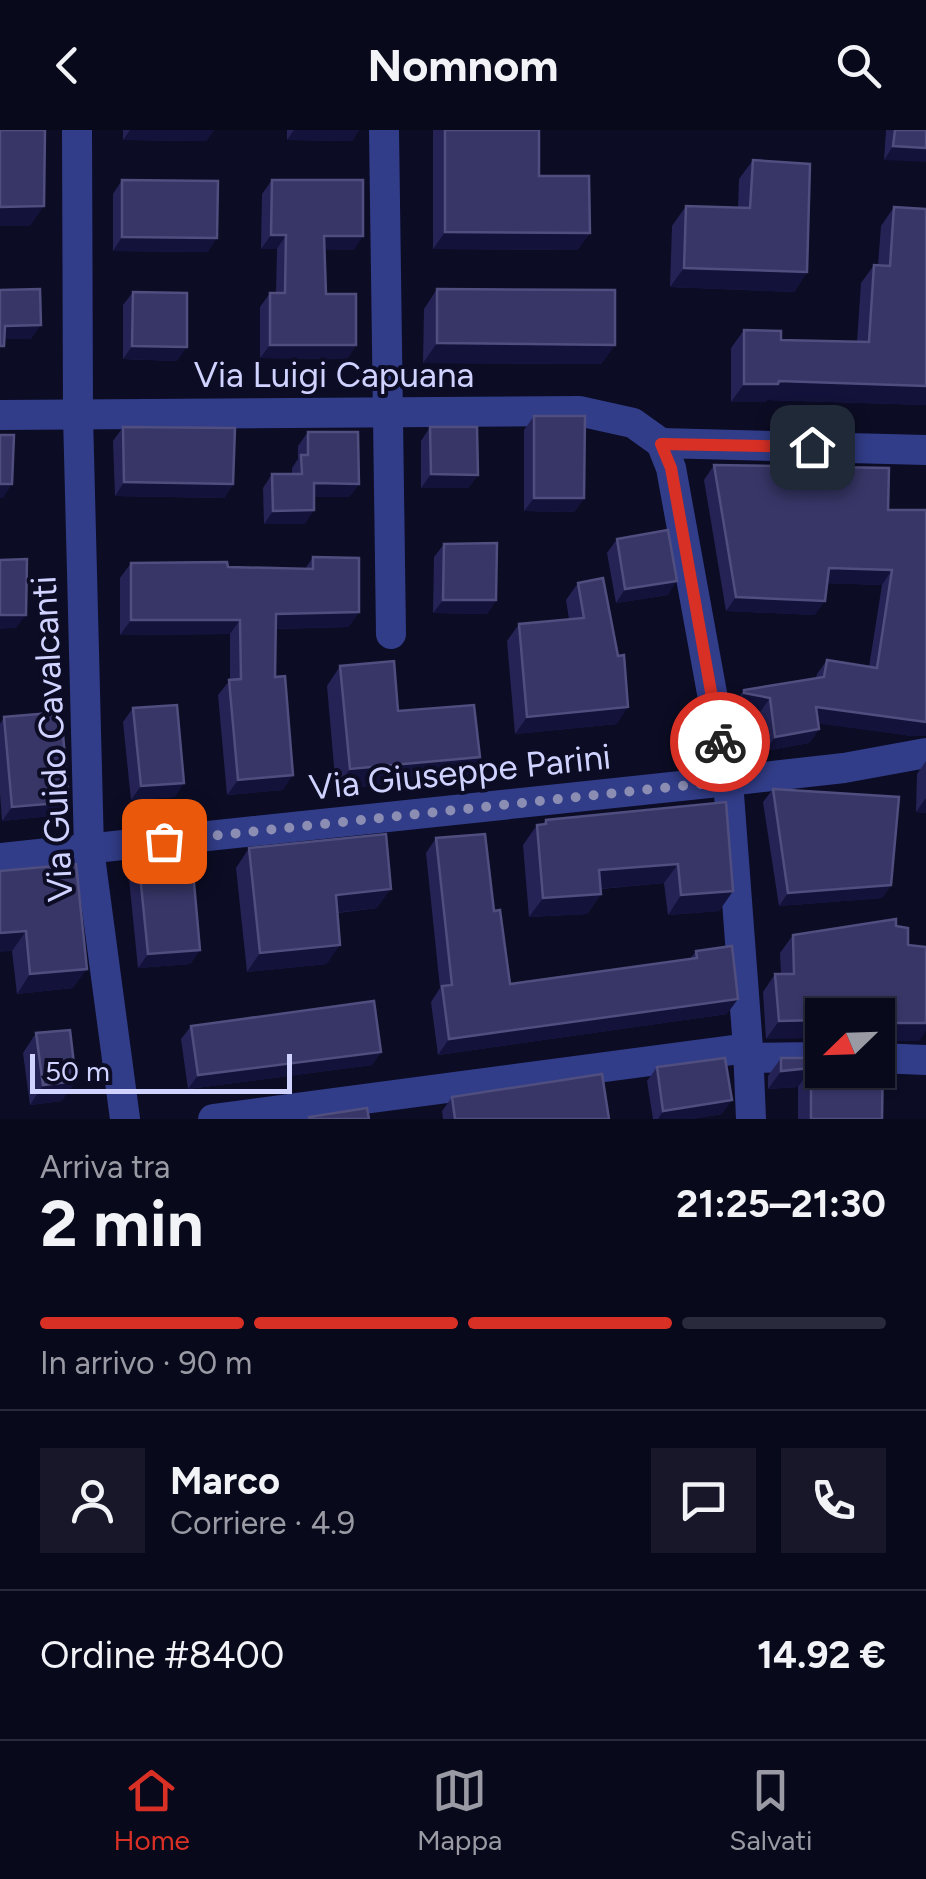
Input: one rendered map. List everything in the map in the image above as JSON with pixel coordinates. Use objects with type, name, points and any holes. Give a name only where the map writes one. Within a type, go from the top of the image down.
[{"type":"street","name":"Via Guido Cavalcanti","points":[[78,130],[78,415],[89,849],[125,1119]]},
{"type":"street","points":[[384,130],[390,634]]},
{"type":"street","name":"Via Luigi Capuana","points":[[0,415],[579,411],[633,423],[661,444]]},
{"type":"street","points":[[750,1119],[728,781],[671,468],[661,444],[926,450]]},
{"type":"street","name":"Via Giuseppe Parini","points":[[0,858],[844,768],[926,753]]},
{"type":"street","points":[[213,1119],[748,1053],[805,1056]]},
{"type":"street","points":[[895,1059],[926,1060]]},
{"type":"building","points":[[0,130],[45,130],[44,206],[0,207]]},
{"type":"building","points":[[445,130],[539,130],[539,176],[589,176],[590,233],[445,232]]},
{"type":"building","points":[[895,130],[926,130],[926,148],[893,146]]},
{"type":"building","points":[[753,160],[810,164],[807,272],[684,268],[686,206],[750,208]]},
{"type":"building","points":[[122,180],[218,181],[217,238],[122,237]]},
{"type":"building","points":[[272,180],[363,180],[363,236],[324,236],[326,294],[356,294],[356,345],[270,345],[270,293],[285,293],[286,235],[271,235]]},
{"type":"building","points":[[894,207],[926,209],[926,386],[779,381],[744,384],[744,330],[781,331],[781,340],[869,342],[874,265],[890,266]]},
{"type":"building","points":[[40,289],[41,325],[5,326],[4,346],[0,346],[0,290]]},
{"type":"building","points":[[437,289],[615,290],[615,345],[437,343]]},
{"type":"building","points":[[133,292],[187,293],[187,347],[132,346]]},
{"type":"building","points":[[534,416],[585,416],[584,498],[534,498]]},
{"type":"building","points":[[123,427],[235,428],[233,484],[124,482]]},
{"type":"building","points":[[430,427],[477,427],[478,475],[431,474]]},
{"type":"building","points":[[308,432],[358,432],[359,484],[314,483],[314,510],[273,511],[272,474],[302,474],[301,455],[308,455]]},
{"type":"building","points":[[0,435],[14,435],[12,484],[0,484]]},
{"type":"building","points":[[714,465],[889,468],[888,510],[926,510],[926,722],[816,707],[819,729],[775,737],[770,698],[744,690],[824,677],[827,660],[877,668],[892,570],[829,568],[825,601],[736,597]]},
{"type":"building","points":[[668,530],[677,581],[625,589],[617,539]]},
{"type":"building","points":[[497,543],[496,600],[443,600],[444,544]]},
{"type":"building","points":[[313,557],[359,558],[359,612],[276,614],[275,677],[285,676],[293,775],[238,780],[229,680],[241,679],[240,620],[131,620],[131,563],[227,562],[228,567],[313,569]]},
{"type":"building","points":[[27,559],[26,615],[0,615],[0,560]]},
{"type":"building","points":[[603,578],[618,656],[624,655],[628,707],[527,717],[519,624],[584,618],[578,583]]},
{"type":"building","points":[[394,661],[398,711],[474,705],[480,757],[350,769],[340,666]]},
{"type":"building","points":[[177,705],[184,783],[141,786],[133,708]]},
{"type":"building","points":[[61,712],[69,802],[12,807],[4,717]]},
{"type":"building","points":[[773,789],[899,797],[891,885],[788,893]]},
{"type":"building","points":[[726,802],[733,891],[681,895],[678,864],[599,870],[601,894],[543,898],[537,825],[546,824],[546,820]]},
{"type":"building","points":[[386,834],[391,889],[336,895],[340,945],[260,953],[249,848]]},
{"type":"building","points":[[485,834],[494,911],[500,910],[510,984],[697,958],[696,951],[732,946],[738,999],[449,1039],[442,986],[452,985],[436,838]]},
{"type":"building","points":[[192,860],[200,950],[148,954],[139,865]]},
{"type":"building","points":[[76,864],[87,969],[30,974],[26,931],[0,933],[0,871]]},
{"type":"building","points":[[896,919],[896,926],[908,928],[908,945],[926,947],[926,1023],[895,1023],[895,998],[805,998],[805,1020],[779,1021],[775,974],[794,974],[793,935]]},
{"type":"building","points":[[374,1001],[381,1052],[198,1075],[191,1026]]},
{"type":"building","points":[[70,1030],[76,1081],[43,1085],[36,1033]]},
{"type":"building","points":[[725,1058],[732,1100],[663,1111],[657,1067]]},
{"type":"building","points":[[781,1058],[805,1058],[805,1069],[781,1071]]},
{"type":"building","points":[[602,1074],[609,1119],[455,1119],[452,1097]]},
{"type":"building","points":[[811,1088],[882,1088],[882,1119],[811,1119]]},
{"type":"building","points":[[367,1108],[369,1119],[309,1119],[309,1117]]},
{"type":"way so far","points":[[164,841],[728,781],[720,742]]},
{"type":"route","points":[[720,742],[671,468],[661,444],[812,447]]}]
